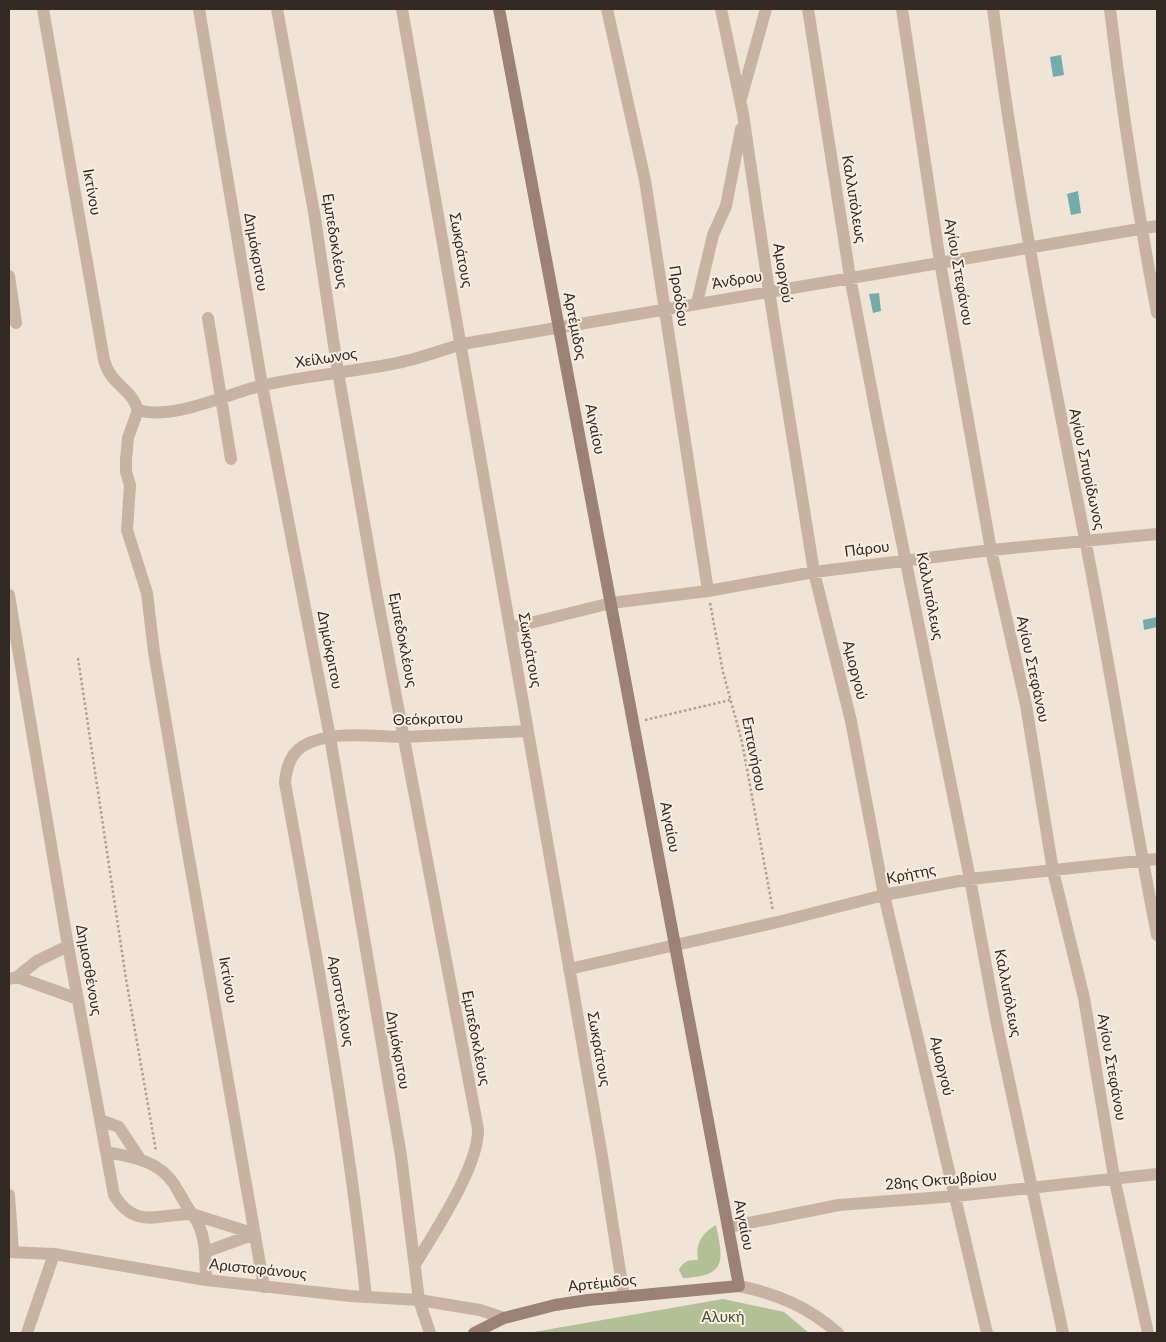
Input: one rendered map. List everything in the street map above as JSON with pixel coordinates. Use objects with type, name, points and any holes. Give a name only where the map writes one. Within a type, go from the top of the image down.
[{"type":"main road","name":"Αρτέμιδος","points":[[499,9],[568,375]]},
{"type":"main road","name":"Αιγαίου","points":[[568,375],[739,1286]]},
{"type":"main road","name":"Αρτέμιδος","points":[[474,1333],[504,1318],[554,1305],[739,1286]]},
{"type":"street","name":"Ικτίνου","points":[[43,9],[104,360],[113,380],[132,396],[138,410],[128,438],[126,459],[126,472],[130,485],[127,530],[147,593],[184,830],[264,1287]]},
{"type":"street","name":"Δημόκριτου","points":[[198,9],[262,385],[330,737],[400,1156],[416,1263],[419,1300],[430,1333]]},
{"type":"street","name":"Εμπεδοκλέους","points":[[277,9],[314,212],[338,372],[478,1137],[473,1157],[450,1204],[416,1263]]},
{"type":"street","name":"Σωκράτους","points":[[402,9],[462,344],[602,1156],[624,1297]]},
{"type":"street","name":"Προόδου","points":[[608,9],[644,180],[708,590]]},
{"type":"street","name":"Αμοργού","points":[[721,9],[740,101],[814,572],[851,720],[884,895],[987,1333]]},
{"type":"street","points":[[697,303],[713,235],[728,196],[739,143],[740,101],[766,9]]},
{"type":"street","name":"Καλλιπόλεως","points":[[808,9],[850,277],[879,429],[907,560],[935,715],[970,879],[996,1020],[1034,1187],[1064,1333]]},
{"type":"street","name":"Αγίου Στεφάνου","points":[[902,9],[940,262],[991,550],[1026,705],[1053,871],[1084,998],[1114,1178],[1148,1333]]},
{"type":"street","name":"Αγίου Σπυρίδωνος","points":[[993,9],[1003,88],[1058,408],[1085,541],[1157,935]]},
{"type":"street","points":[[1110,9],[1119,87],[1141,228],[1157,313]]},
{"type":"street","name":"Άνδρου","points":[[559,326],[1157,226]]},
{"type":"street","points":[[9,276],[16,323]]},
{"type":"street","points":[[208,318],[231,459]]},
{"type":"street","name":"Χείλωνος","points":[[138,410],[159,413],[170,412],[262,385],[414,360],[462,344],[559,326]]},
{"type":"street","name":"Πάρου","points":[[510,628],[611,603],[708,590],[814,572],[991,550],[1157,534]]},
{"type":"street","name":"Δημοσθένους","points":[[9,595],[68,946],[114,1195],[123,1209],[137,1217],[192,1214]]},
{"type":"street","name":"Θεόκριτου","points":[[330,737],[528,731]]},
{"type":"street","name":"Αριστοτέλους","points":[[330,737],[302,746],[292,756],[286,770],[285,782],[332,1046],[357,1212],[366,1297]]},
{"type":"street","name":"Κρήτης","points":[[569,969],[884,895],[970,879],[1157,859]]},
{"type":"street","points":[[13,978],[37,961],[68,946]]},
{"type":"street","points":[[13,978],[78,999]]},
{"type":"street","points":[[100,1120],[119,1126],[140,1159]]},
{"type":"street","points":[[106,1152],[140,1159],[165,1173],[200,1225],[205,1252],[206,1280]]},
{"type":"street","name":"28ης Οκτωβρίου","points":[[728,1227],[840,1205],[956,1196],[1157,1174]]},
{"type":"street","points":[[9,1195],[11,1252]]},
{"type":"street","points":[[192,1214],[256,1234]]},
{"type":"street","points":[[205,1252],[256,1234]]},
{"type":"street","name":"Αριστοφάνους","points":[[11,1252],[54,1254],[206,1280],[264,1287],[419,1300],[480,1310],[504,1318]]},
{"type":"street","points":[[27,1333],[54,1254]]},
{"type":"street","points":[[739,1286],[789,1300],[813,1313],[838,1333]]},
{"type":"path","name":"Επτανήσου","points":[[708,590],[730,700],[742,742],[775,922]]},
{"type":"path","points":[[78,658],[126,979],[156,1154],[165,1173]]},
{"type":"path","points":[[634,723],[730,700]]},
{"type":"green space","points":[[716,1225],[720,1249],[719,1265],[707,1274],[683,1278],[679,1270],[682,1265],[691,1260],[698,1260],[699,1244],[703,1235]]},
{"type":"green space","name":"Αλυκή","points":[[723,1299],[784,1312],[809,1333],[528,1333]]},
{"type":"water","points":[[1061,55],[1064,75],[1053,77],[1050,57]]},
{"type":"water","points":[[1078,191],[1081,213],[1071,215],[1067,194]]},
{"type":"water","points":[[879,293],[881,311],[873,313],[869,294]]},
{"type":"water","points":[[1157,617],[1157,627],[1144,630],[1143,620]]}]
